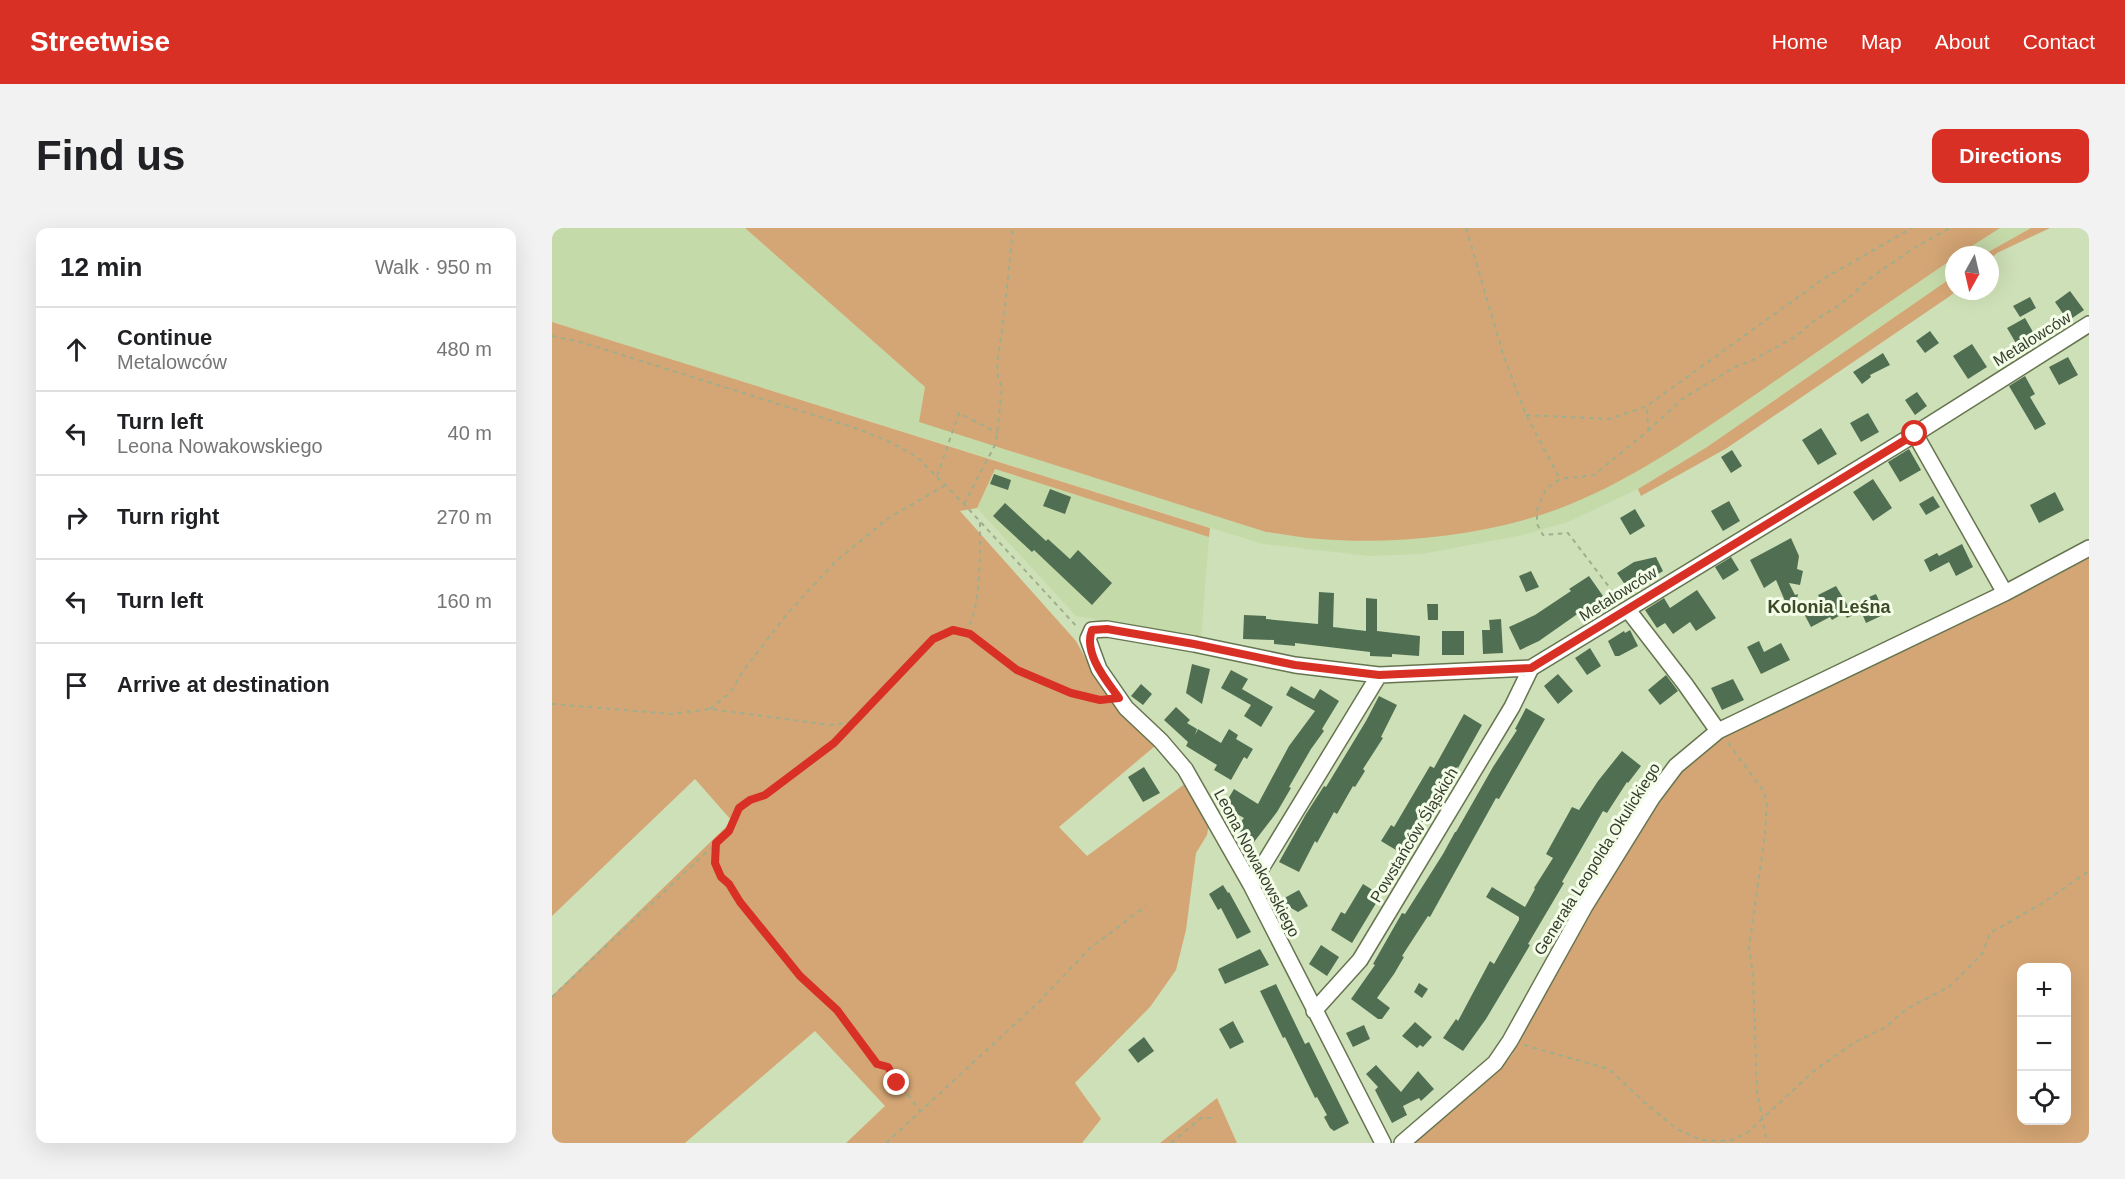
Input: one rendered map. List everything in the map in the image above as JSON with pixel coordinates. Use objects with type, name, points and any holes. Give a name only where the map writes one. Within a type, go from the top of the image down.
[{"type":"street","name":"Metalowców","points":[[1088,639],[1092,630],[1107,629],[1295,665],[1379,675],[1531,668],[1915,434],[2089,324]]},
{"type":"street","points":[[1915,434],[2004,593]]},
{"type":"street","name":"Generała Leopolda Okulickiego","points":[[1402,1143],[1495,1063],[1510,1041],[1586,906],[1652,798],[1676,766],[1718,732],[2004,593],[2089,548]]},
{"type":"street","points":[[1628,610],[1685,684],[1718,732]]},
{"type":"street","name":"Leona Nowakowskiego","points":[[1088,639],[1099,669],[1119,698],[1185,769],[1251,885],[1383,1143]]},
{"type":"street","name":"Powstańców Śląskich","points":[[1314,1011],[1360,960],[1512,707],[1531,668]]},
{"type":"street","points":[[1251,885],[1379,675]]},
{"type":"path","points":[[964,504],[996,443],[998,433],[1002,388],[997,363],[1013,228]]},
{"type":"path","points":[[1466,228],[1504,357],[1526,415],[1560,479]]},
{"type":"path","points":[[1526,415],[1610,419],[1647,406],[1823,279],[1912,228]]},
{"type":"path","points":[[1628,610],[1568,533],[1543,536],[1537,524],[1536,510],[1546,489],[1560,479],[1594,475],[1648,431],[1682,399],[1735,367],[1795,337],[1814,321],[1841,304],[1872,277],[1914,248],[1950,228]]},
{"type":"path","points":[[552,336],[621,354],[855,428],[888,441],[916,456],[964,504],[1088,639]]},
{"type":"path","points":[[1647,406],[1648,431]]},
{"type":"path","points":[[936,477],[959,413],[998,433]]},
{"type":"path","points":[[711,709],[730,693],[743,670],[787,614],[834,563],[887,519],[945,485]]},
{"type":"path","points":[[964,632],[971,624],[981,560],[980,522]]},
{"type":"path","points":[[552,997],[729,831],[739,808],[750,800],[765,795],[834,743],[933,639],[953,630],[964,632],[970,634],[1017,670],[1071,693],[1100,700],[1119,698]]},
{"type":"path","points":[[552,704],[672,714],[711,709],[830,725],[854,721]]},
{"type":"path","points":[[1718,732],[1763,790],[1767,803],[1765,835],[1749,947],[1753,974],[1757,1092],[1767,1143]]},
{"type":"path","points":[[716,843],[715,863],[721,877],[729,884],[740,902],[800,976],[837,1010],[877,1064],[888,1067],[920,1112]]},
{"type":"path","points":[[1510,1041],[1609,1069],[1677,1129],[1701,1140],[1729,1141],[1747,1133],[1816,1069],[1857,1041],[1884,1028],[1908,1008],[1949,987],[1982,954],[1989,933],[2041,904],[2089,871]]},
{"type":"path","points":[[886,1143],[1040,1001],[1089,949],[1146,906]]},
{"type":"path","points":[[1171,1143],[1201,1118],[1216,1118]]},
{"type":"shaded area","points":[[552,228],[745,228],[925,387],[920,422],[1266,532],[1321,539],[1374,540],[1455,533],[1509,523],[1544,513],[1601,490],[1697,434],[1945,264],[1945,282],[1707,447],[1638,489],[1568,522],[1523,535],[1422,554],[1370,556],[1263,544],[552,322]]},
{"type":"shaded area","points":[[745,228],[2000,228],[1972,246],[1945,246],[1945,264],[1650,464],[1572,504],[1518,522],[1462,533],[1404,540],[1347,541],[1266,532],[919,422],[925,387]]},
{"type":"shaded area","points":[[2000,228],[2031,228],[1999,246],[1972,246]]},
{"type":"shaded area","points":[[2031,228],[2050,228],[1999,252],[1999,246]]},
{"type":"shaded area","points":[[1945,282],[1945,299],[1727,448],[1641,496],[1638,489],[1707,447]]},
{"type":"shaded area","points":[[552,322],[1210,528],[1209,537],[995,469],[977,508],[960,511],[1076,641],[1093,672],[1155,746],[1059,827],[1087,856],[1186,783],[1209,823],[1207,835],[1196,853],[1186,930],[1176,970],[1150,1007],[1075,1083],[1101,1119],[1082,1143],[846,1143],[885,1106],[815,1031],[685,1143],[552,1143],[552,996],[732,821],[695,779],[552,916]]},
{"type":"shaded area","points":[[995,469],[1209,537],[1201,637],[1076,616],[977,508]]},
{"type":"shaded area","points":[[2089,553],[2089,1143],[1414,1143],[1511,1056],[1594,905],[1675,777],[1723,737],[2021,590]]},
{"type":"shaded area","points":[[1217,1098],[1237,1143],[1160,1143]]},
{"type":"building","points":[[2070,291],[2084,310],[2068,321],[2055,302]]},
{"type":"building","points":[[2030,297],[2036,308],[2020,317],[2013,306]]},
{"type":"building","points":[[2025,318],[2037,339],[2020,350],[2007,328]]},
{"type":"building","points":[[1930,331],[1939,343],[1925,353],[1916,341]]},
{"type":"building","points":[[1972,344],[1987,367],[1968,379],[1953,356]]},
{"type":"building","points":[[1883,353],[1890,365],[1870,375],[1871,377],[1862,384],[1853,372]]},
{"type":"building","points":[[2068,357],[2078,375],[2059,385],[2049,367]]},
{"type":"building","points":[[2025,376],[2035,394],[2030,397],[2046,424],[2035,430],[2009,386]]},
{"type":"building","points":[[1917,392],[1927,406],[1915,415],[1905,400]]},
{"type":"building","points":[[1868,413],[1879,432],[1861,442],[1850,423]]},
{"type":"building","points":[[1821,428],[1837,454],[1818,465],[1802,440]]},
{"type":"building","points":[[1909,449],[1921,470],[1900,482],[1888,462]]},
{"type":"building","points":[[1732,450],[1742,466],[1731,473],[1721,457]]},
{"type":"building","points":[[994,474],[1011,480],[1008,490],[990,484]]},
{"type":"building","points":[[1873,479],[1892,508],[1873,521],[1853,492]]},
{"type":"building","points":[[1050,489],[1071,497],[1065,514],[1043,506]]},
{"type":"building","points":[[2055,492],[2064,510],[2039,523],[2030,505]]},
{"type":"building","points":[[1933,496],[1940,507],[1926,515],[1919,504]]},
{"type":"building","points":[[1729,501],[1740,521],[1723,531],[1711,511]]},
{"type":"building","points":[[1005,503],[1046,541],[1048,539],[1070,559],[1078,550],[1112,583],[1092,605],[1034,550],[1032,552],[993,516]]},
{"type":"building","points":[[1635,509],[1645,526],[1630,535],[1620,518]]},
{"type":"building","points":[[1791,538],[1799,556],[1797,569],[1803,571],[1800,585],[1789,583],[1795,595],[1798,594],[1793,616],[1791,611],[1787,613],[1782,603],[1785,601],[1776,580],[1764,588],[1750,560]]},
{"type":"building","points":[[1962,544],[1973,567],[1956,576],[1949,562],[1930,572],[1924,560],[1937,553],[1939,556]]},
{"type":"building","points":[[1656,557],[1663,571],[1630,592],[1617,573],[1634,562]]},
{"type":"building","points":[[1731,557],[1739,570],[1723,580],[1715,567]]},
{"type":"building","points":[[1531,571],[1539,587],[1526,592],[1519,576]]},
{"type":"building","points":[[1589,576],[1603,596],[1539,641],[1520,650],[1509,627],[1535,615]]},
{"type":"building","points":[[1836,586],[1848,606],[1876,594],[1885,614],[1866,623],[1861,611],[1847,618],[1844,613],[1811,627],[1802,610],[1821,601],[1818,595]]},
{"type":"building","points":[[1697,590],[1716,618],[1696,631],[1690,622],[1673,634],[1665,623],[1657,628],[1645,610],[1664,598],[1670,608]]},
{"type":"building","points":[[1319,592],[1334,593],[1333,627],[1366,631],[1366,598],[1377,599],[1377,631],[1420,636],[1419,656],[1392,654],[1392,657],[1370,656],[1370,652],[1295,643],[1295,646],[1274,644],[1274,640],[1243,639],[1244,615],[1318,624]]},
{"type":"building","points":[[1427,604],[1438,604],[1438,620],[1428,620]]},
{"type":"building","points":[[1501,619],[1503,653],[1483,654],[1482,630],[1490,630],[1489,620]]},
{"type":"building","points":[[1630,630],[1638,646],[1615,656],[1608,641]]},
{"type":"building","points":[[1442,631],[1464,631],[1464,655],[1442,655]]},
{"type":"building","points":[[1759,641],[1764,652],[1781,643],[1790,660],[1761,674],[1747,647]]},
{"type":"building","points":[[1590,648],[1601,666],[1587,675],[1575,658]]},
{"type":"building","points":[[1192,664],[1210,669],[1202,704],[1186,693]]},
{"type":"building","points":[[1231,670],[1248,679],[1242,689],[1273,707],[1261,727],[1244,716],[1251,705],[1221,688]]},
{"type":"building","points":[[1558,674],[1573,691],[1558,704],[1544,686]]},
{"type":"building","points":[[1666,675],[1678,691],[1660,705],[1648,690]]},
{"type":"building","points":[[1733,679],[1744,700],[1722,710],[1711,688]]},
{"type":"building","points":[[1141,684],[1152,694],[1143,705],[1131,696]]},
{"type":"building","points":[[1291,686],[1314,699],[1320,689],[1339,701],[1277,812],[1254,842],[1236,828],[1244,818],[1226,808],[1230,800],[1228,799],[1234,789],[1258,804],[1289,746],[1315,711],[1286,695]]},
{"type":"building","points":[[1379,696],[1397,705],[1381,737],[1383,738],[1363,769],[1365,771],[1355,787],[1353,786],[1337,814],[1334,812],[1317,843],[1315,841],[1299,872],[1279,862],[1306,814],[1324,786],[1326,787],[1366,721]]},
{"type":"building","points":[[1176,707],[1190,720],[1187,723],[1197,729],[1195,735],[1198,729],[1221,743],[1229,729],[1238,735],[1236,739],[1253,749],[1247,759],[1244,757],[1231,780],[1214,770],[1217,765],[1186,746],[1188,742],[1164,720]]},
{"type":"building","points":[[1526,708],[1545,719],[1499,799],[1496,798],[1430,917],[1428,916],[1377,998],[1390,1008],[1382,1019],[1378,1019],[1351,999],[1375,965],[1373,964],[1402,913],[1405,914],[1443,854],[1517,730],[1515,729]]},
{"type":"building","points":[[1464,714],[1482,725],[1458,768],[1401,853],[1381,841],[1391,825],[1394,827],[1430,766],[1434,768]]},
{"type":"building","points":[[1622,751],[1641,766],[1627,782],[1607,813],[1603,811],[1528,944],[1530,945],[1486,1019],[1463,1051],[1443,1038],[1456,1019],[1458,1021],[1490,961],[1494,964],[1519,920],[1519,917],[1486,897],[1492,887],[1525,907],[1553,858],[1546,854],[1572,807],[1579,810]]},
{"type":"building","points":[[1144,767],[1160,793],[1143,802],[1128,777]]},
{"type":"building","points":[[1363,884],[1381,895],[1352,943],[1331,930],[1341,912],[1345,914]]},
{"type":"building","points":[[1223,885],[1251,932],[1237,939],[1221,908],[1218,910],[1209,894]]},
{"type":"building","points":[[1299,890],[1308,906],[1298,912],[1279,901]]},
{"type":"building","points":[[1321,945],[1339,957],[1327,976],[1309,964]]},
{"type":"building","points":[[1260,949],[1269,965],[1225,984],[1218,969]]},
{"type":"building","points":[[1419,983],[1428,989],[1422,998],[1414,992]]},
{"type":"building","points":[[1276,984],[1305,1044],[1309,1042],[1349,1123],[1334,1131],[1324,1117],[1327,1115],[1317,1097],[1315,1098],[1260,991]]},
{"type":"building","points":[[1233,1021],[1244,1042],[1230,1049],[1219,1029]]},
{"type":"building","points":[[1415,1022],[1432,1037],[1423,1047],[1420,1045],[1417,1048],[1402,1036]]},
{"type":"building","points":[[1364,1025],[1370,1039],[1353,1047],[1346,1033]]},
{"type":"building","points":[[1144,1037],[1154,1051],[1138,1063],[1128,1050]]},
{"type":"building","points":[[1376,1065],[1401,1092],[1418,1071],[1434,1089],[1421,1101],[1419,1098],[1403,1106],[1407,1115],[1392,1123],[1375,1090],[1378,1087],[1366,1074]]},
{"type":"district","name":"Kolonia Leśna","points":[[1829,607]]},
{"type":"route","points":[[897,1083],[888,1067],[877,1064],[837,1010],[800,976],[740,902],[729,884],[721,877],[715,863],[716,843],[729,831],[739,808],[750,800],[765,795],[834,743],[933,639],[953,630],[970,634],[1017,670],[1071,693],[1100,700],[1119,698],[1099,669],[1088,639],[1092,630],[1107,629],[1295,665],[1379,675],[1531,668],[1915,434]]}]
